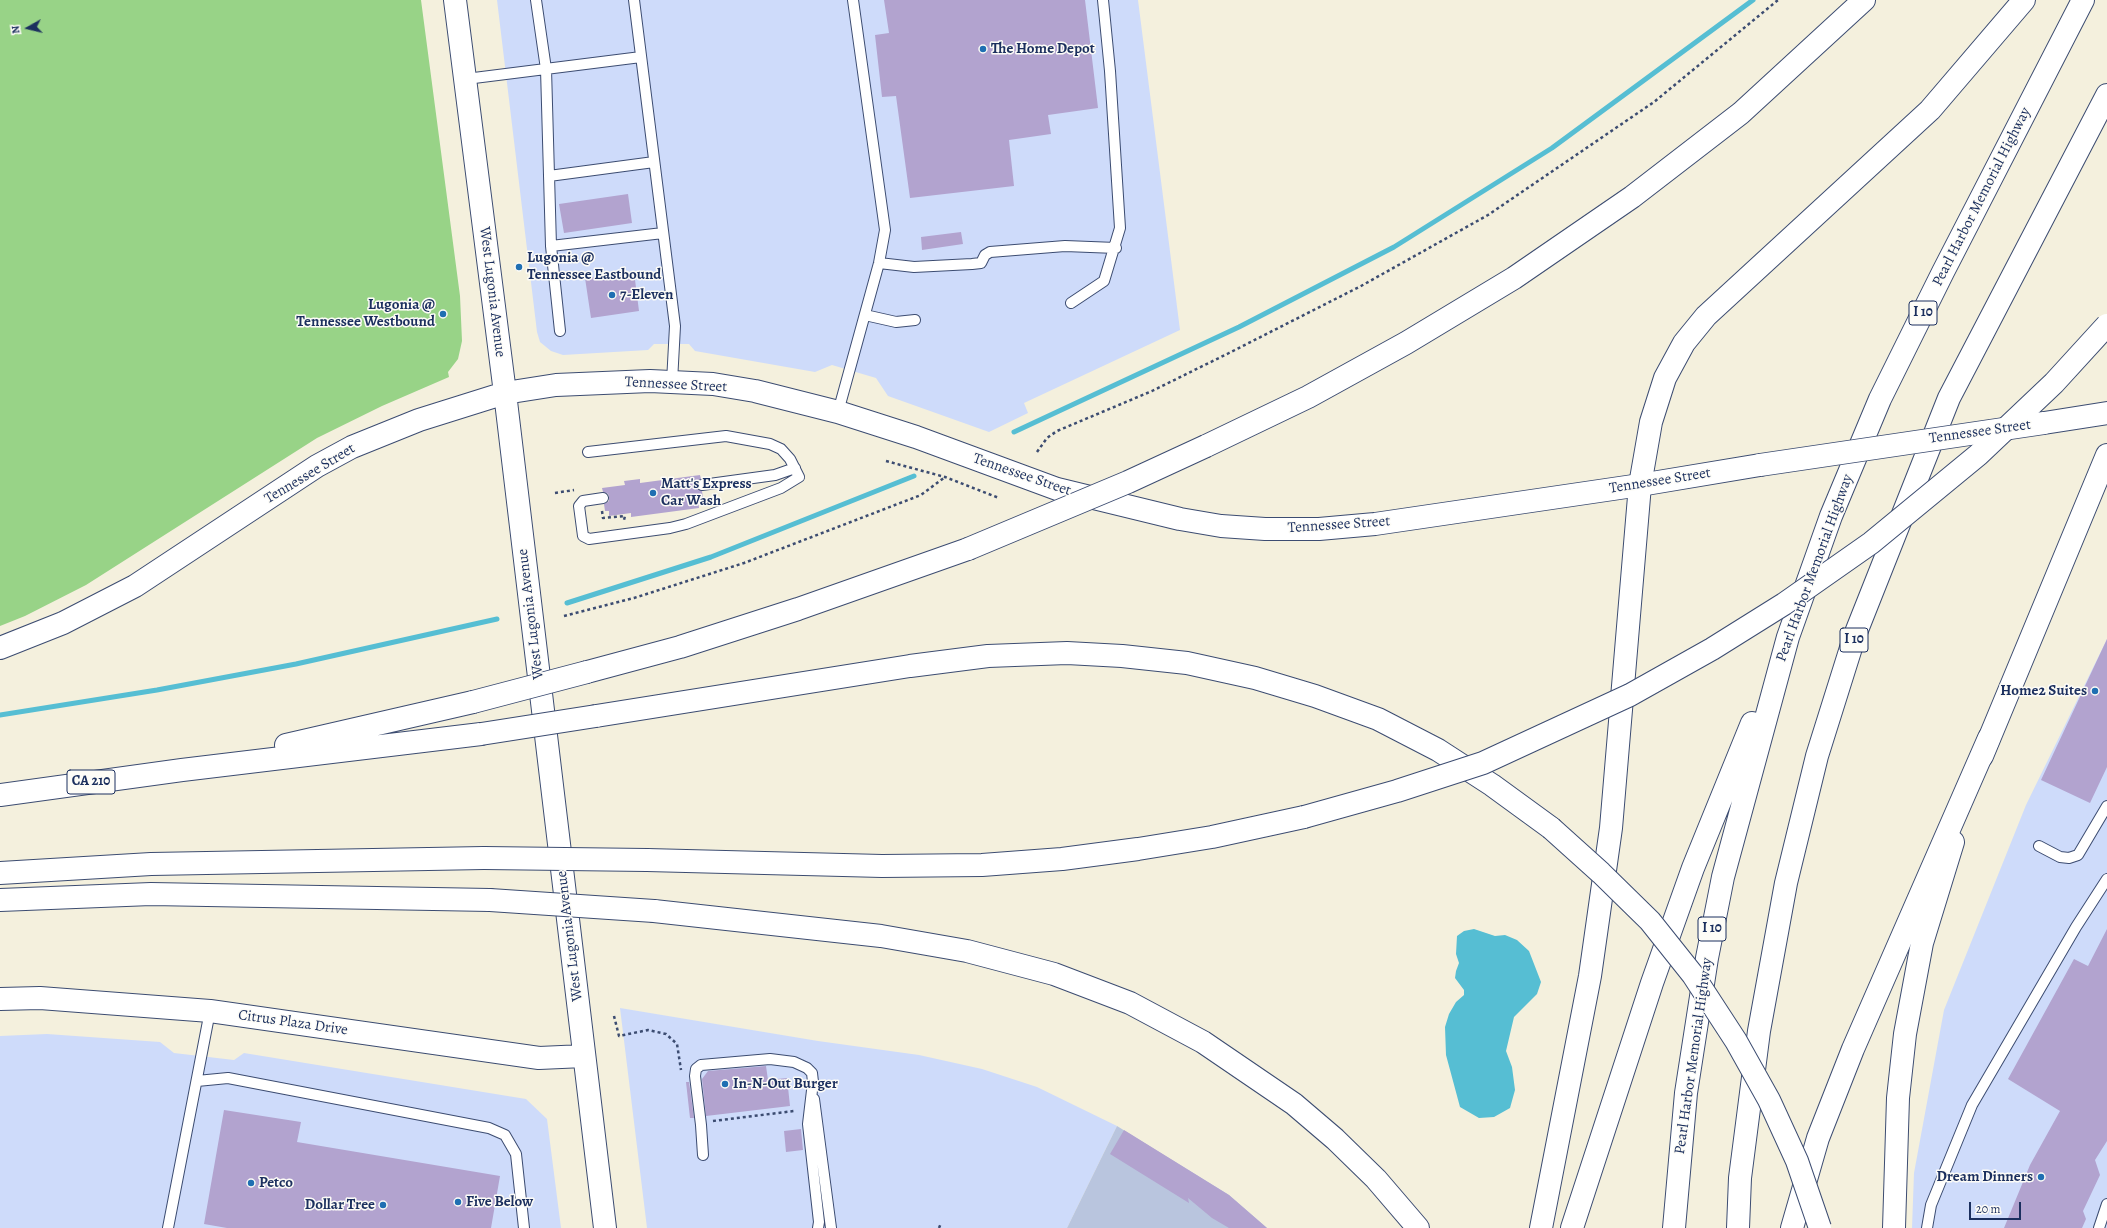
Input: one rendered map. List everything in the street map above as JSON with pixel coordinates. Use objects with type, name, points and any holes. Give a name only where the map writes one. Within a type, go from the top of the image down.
[{"type":"main road","name":"West Lugonia Avenue","points":[[455,0],[505,393],[605,1228]]},
{"type":"main road","points":[[182,770],[473,702],[680,647],[798,609],[968,549],[1128,482],[1308,397],[1385,355],[1514,278],[1632,197],[1740,113],[1864,0]]},
{"type":"main road","points":[[1541,1228],[1590,976],[1611,828],[1640,485],[1651,422],[1665,378],[1684,343],[1706,316],[1930,110],[2024,0]]},
{"type":"main road","name":"Pearl Harbor Memorial Highway","points":[[1674,1228],[1686,1093],[1708,951],[1723,877],[1788,637],[1831,516],[1880,399],[1943,272],[2083,0]]},
{"type":"main road","name":"I 10","points":[[1738,1228],[1740,1178],[1759,1031],[1786,883],[1817,756],[1855,635],[1949,398],[2107,95]]},
{"type":"main road","points":[[0,873],[151,864],[484,858],[646,860],[874,866],[982,865],[1062,859],[1138,848],[1212,837],[1304,818],[1397,791],[1483,763],[1630,695],[1712,649],[1784,604],[1871,543],[1961,470],[2054,383],[2107,325]]},
{"type":"main road","name":"Tennessee Street","points":[[0,648],[63,623],[135,586],[317,466],[352,447],[419,420],[505,393],[556,385],[638,381],[713,384],[748,390],[838,412],[916,437],[1057,489],[1144,511],[1221,526],[1265,529],[1311,529],[1368,524],[1640,485],[1760,465],[2107,413]]},
{"type":"main road","points":[[1792,1228],[1818,1138],[1853,1049],[1989,738],[2107,455]]},
{"type":"main road","points":[[1572,1228],[1652,983],[1693,868],[1788,637]]},
{"type":"main road","points":[[182,770],[481,734],[895,668],[988,656],[1067,653],[1122,656],[1187,663],[1255,678],[1315,696],[1378,719],[1438,750],[1492,785],[1551,828],[1601,873],[1650,921],[1693,975],[1736,1041],[1769,1100],[1797,1162],[1820,1228]]},
{"type":"main road","points":[[1894,1228],[1898,1098],[1905,1034],[1921,950],[1946,861],[1989,738]]},
{"type":"main road","name":"CA 210","points":[[0,795],[182,770]]},
{"type":"main road","points":[[0,900],[151,894],[490,900],[654,911],[881,936],[967,951],[1054,974],[1130,1003],[1203,1042],[1294,1104],[1335,1139],[1376,1179],[1418,1228]]},
{"type":"main road","name":"Citrus Plaza Drive","points":[[0,999],[48,999],[210,1011],[538,1058],[584,1056]]},
{"type":"lane","points":[[536,0],[546,69],[551,246],[560,331]]},
{"type":"lane","points":[[634,0],[675,326],[672,382]]},
{"type":"lane","points":[[838,412],[879,263],[884,230],[854,0]]},
{"type":"lane","points":[[1071,303],[1104,281],[1116,248],[1120,228],[1110,71],[1103,0]]},
{"type":"lane","points":[[466,79],[641,57]]},
{"type":"lane","points":[[549,176],[654,162]]},
{"type":"lane","points":[[551,246],[663,233]]},
{"type":"lane","points":[[879,263],[914,267],[972,264],[981,263],[985,255],[990,252],[1065,246],[1116,248]]},
{"type":"lane","points":[[865,315],[896,322],[915,320]]},
{"type":"lane","points":[[588,452],[726,436],[770,444],[781,449],[790,459],[799,477],[781,488],[686,524],[670,528],[589,539],[583,536],[579,506],[583,501],[602,498]]},
{"type":"lane","points":[[702,485],[775,475],[795,468]]},
{"type":"lane","points":[[2039,846],[2060,857],[2069,858],[2078,855],[2107,806]]},
{"type":"lane","points":[[1928,1228],[1931,1205],[1972,1104],[2076,927],[2107,879]]},
{"type":"lane","points":[[168,1228],[210,1011]]},
{"type":"lane","points":[[703,1155],[695,1076],[696,1069],[701,1065],[770,1059],[794,1062],[807,1068],[812,1073],[813,1093],[831,1228]]},
{"type":"lane","points":[[197,1081],[228,1078],[489,1128],[505,1134],[516,1154],[524,1228]]},
{"type":"lane","points":[[813,1093],[808,1124],[819,1222],[818,1228]]},
{"type":"lane","points":[[2099,1228],[2107,1204]]},
{"type":"path","points":[[1037,452],[1047,438],[1057,431],[1152,391],[1229,354],[1361,286],[1488,215],[1654,102],[1778,0]]},
{"type":"path","points":[[886,461],[945,477],[999,498]]},
{"type":"path","points":[[564,616],[634,598],[744,564],[921,495],[945,477]]},
{"type":"path","points":[[555,493],[577,490]]},
{"type":"path","points":[[602,498],[603,518],[625,516],[624,520],[631,519]]},
{"type":"path","points":[[939,1228],[941,1223]]},
{"type":"shaded area","points":[[497,0],[1138,0],[1180,330],[1024,403],[1028,413],[989,432],[888,396],[876,378],[832,365],[815,372],[695,351],[689,344],[654,344],[648,350],[563,355],[551,351],[540,342],[537,332]]},
{"type":"shaded area","points":[[2107,639],[2107,1228],[1912,1228],[1914,1173],[1944,1010],[2026,805]]},
{"type":"shaded area","points":[[620,1008],[818,1041],[919,1055],[982,1069],[1037,1087],[1117,1126],[1067,1228],[647,1228]]},
{"type":"shaded area","points":[[47,1034],[160,1042],[174,1053],[234,1060],[244,1053],[526,1099],[547,1119],[561,1228],[0,1228],[0,1036]]},
{"type":"shaded area","points":[[1117,1126],[1229,1195],[1267,1228],[1067,1228]]},
{"type":"green space","points":[[0,0],[421,0],[460,296],[462,341],[458,359],[448,372],[449,377],[382,406],[317,438],[86,585],[25,616],[0,626]]},
{"type":"water","points":[[1474,929],[1495,936],[1505,935],[1517,940],[1529,951],[1541,982],[1537,994],[1514,1017],[1506,1051],[1512,1067],[1515,1090],[1510,1108],[1494,1117],[1479,1118],[1460,1107],[1446,1055],[1445,1027],[1449,1014],[1456,1002],[1464,995],[1464,990],[1455,978],[1459,963],[1456,954],[1457,936],[1464,931]]},
{"type":"building","name":"The Home Depot","points":[[884,0],[1085,0],[1098,108],[1048,115],[1051,134],[1009,140],[1014,186],[910,198],[896,96],[882,97],[875,35],[889,33]]},
{"type":"building","points":[[628,194],[632,223],[564,233],[559,204]]},
{"type":"building","points":[[961,232],[963,244],[922,250],[921,237]]},
{"type":"building","name":"7-Eleven","points":[[634,272],[639,311],[591,318],[585,278]]},
{"type":"building","name":"Matt's Express Car Wash","points":[[700,475],[701,479],[696,485],[697,489],[702,491],[703,498],[698,499],[699,508],[631,517],[631,513],[609,516],[609,511],[605,511],[604,504],[609,501],[609,497],[608,494],[603,492],[602,488],[625,485],[624,481],[640,479],[640,483]]},
{"type":"building","name":"Home2 Suites","points":[[2107,639],[2107,767],[2090,803],[2041,780]]},
{"type":"building","points":[[2107,929],[2107,1141],[2095,1160],[2100,1175],[2083,1211],[2086,1219],[2082,1228],[2004,1228],[2030,1165],[2060,1111],[2008,1079],[2074,959],[2088,966]]},
{"type":"building","name":"In-N-Out Burger","points":[[766,1066],[768,1080],[787,1078],[790,1106],[706,1116],[702,1079],[708,1071]]},
{"type":"building","points":[[686,1082],[689,1082],[694,1118],[690,1118]]},
{"type":"building","points":[[224,1110],[301,1122],[297,1142],[500,1176],[491,1228],[227,1228],[204,1224]]},
{"type":"building","name":"In-N-Out Burger","points":[[801,1129],[803,1150],[786,1152],[784,1131]]},
{"type":"building","points":[[1124,1130],[1229,1195],[1267,1228],[1229,1228],[1212,1218],[1188,1198],[1189,1203],[1110,1154]]},
{"type":"waterway","points":[[1014,432],[1239,327],[1394,247],[1552,148],[1753,0]]},
{"type":"waterway","points":[[567,603],[711,557],[914,476]]},
{"type":"waterway","points":[[0,715],[157,690],[296,664],[497,619]]},
{"type":"place","name":"The Home Depot","points":[[983,49]]},
{"type":"place","name":"Lugonia @ Tennessee Eastbound","points":[[519,267]]},
{"type":"place","name":"7-Eleven","points":[[612,295]]},
{"type":"place","name":"Lugonia @ Tennessee Westbound","points":[[443,314]]},
{"type":"place","name":"Matt's Express Car Wash","points":[[653,493]]},
{"type":"place","name":"Home2 Suites","points":[[2095,691]]},
{"type":"place","name":"In-N-Out Burger","points":[[725,1084]]},
{"type":"place","name":"Dream Dinners","points":[[2041,1177]]},
{"type":"place","name":"Petco","points":[[251,1183]]},
{"type":"place","name":"Five Below","points":[[458,1202]]},
{"type":"place","name":"Dollar Tree","points":[[383,1205]]}]
